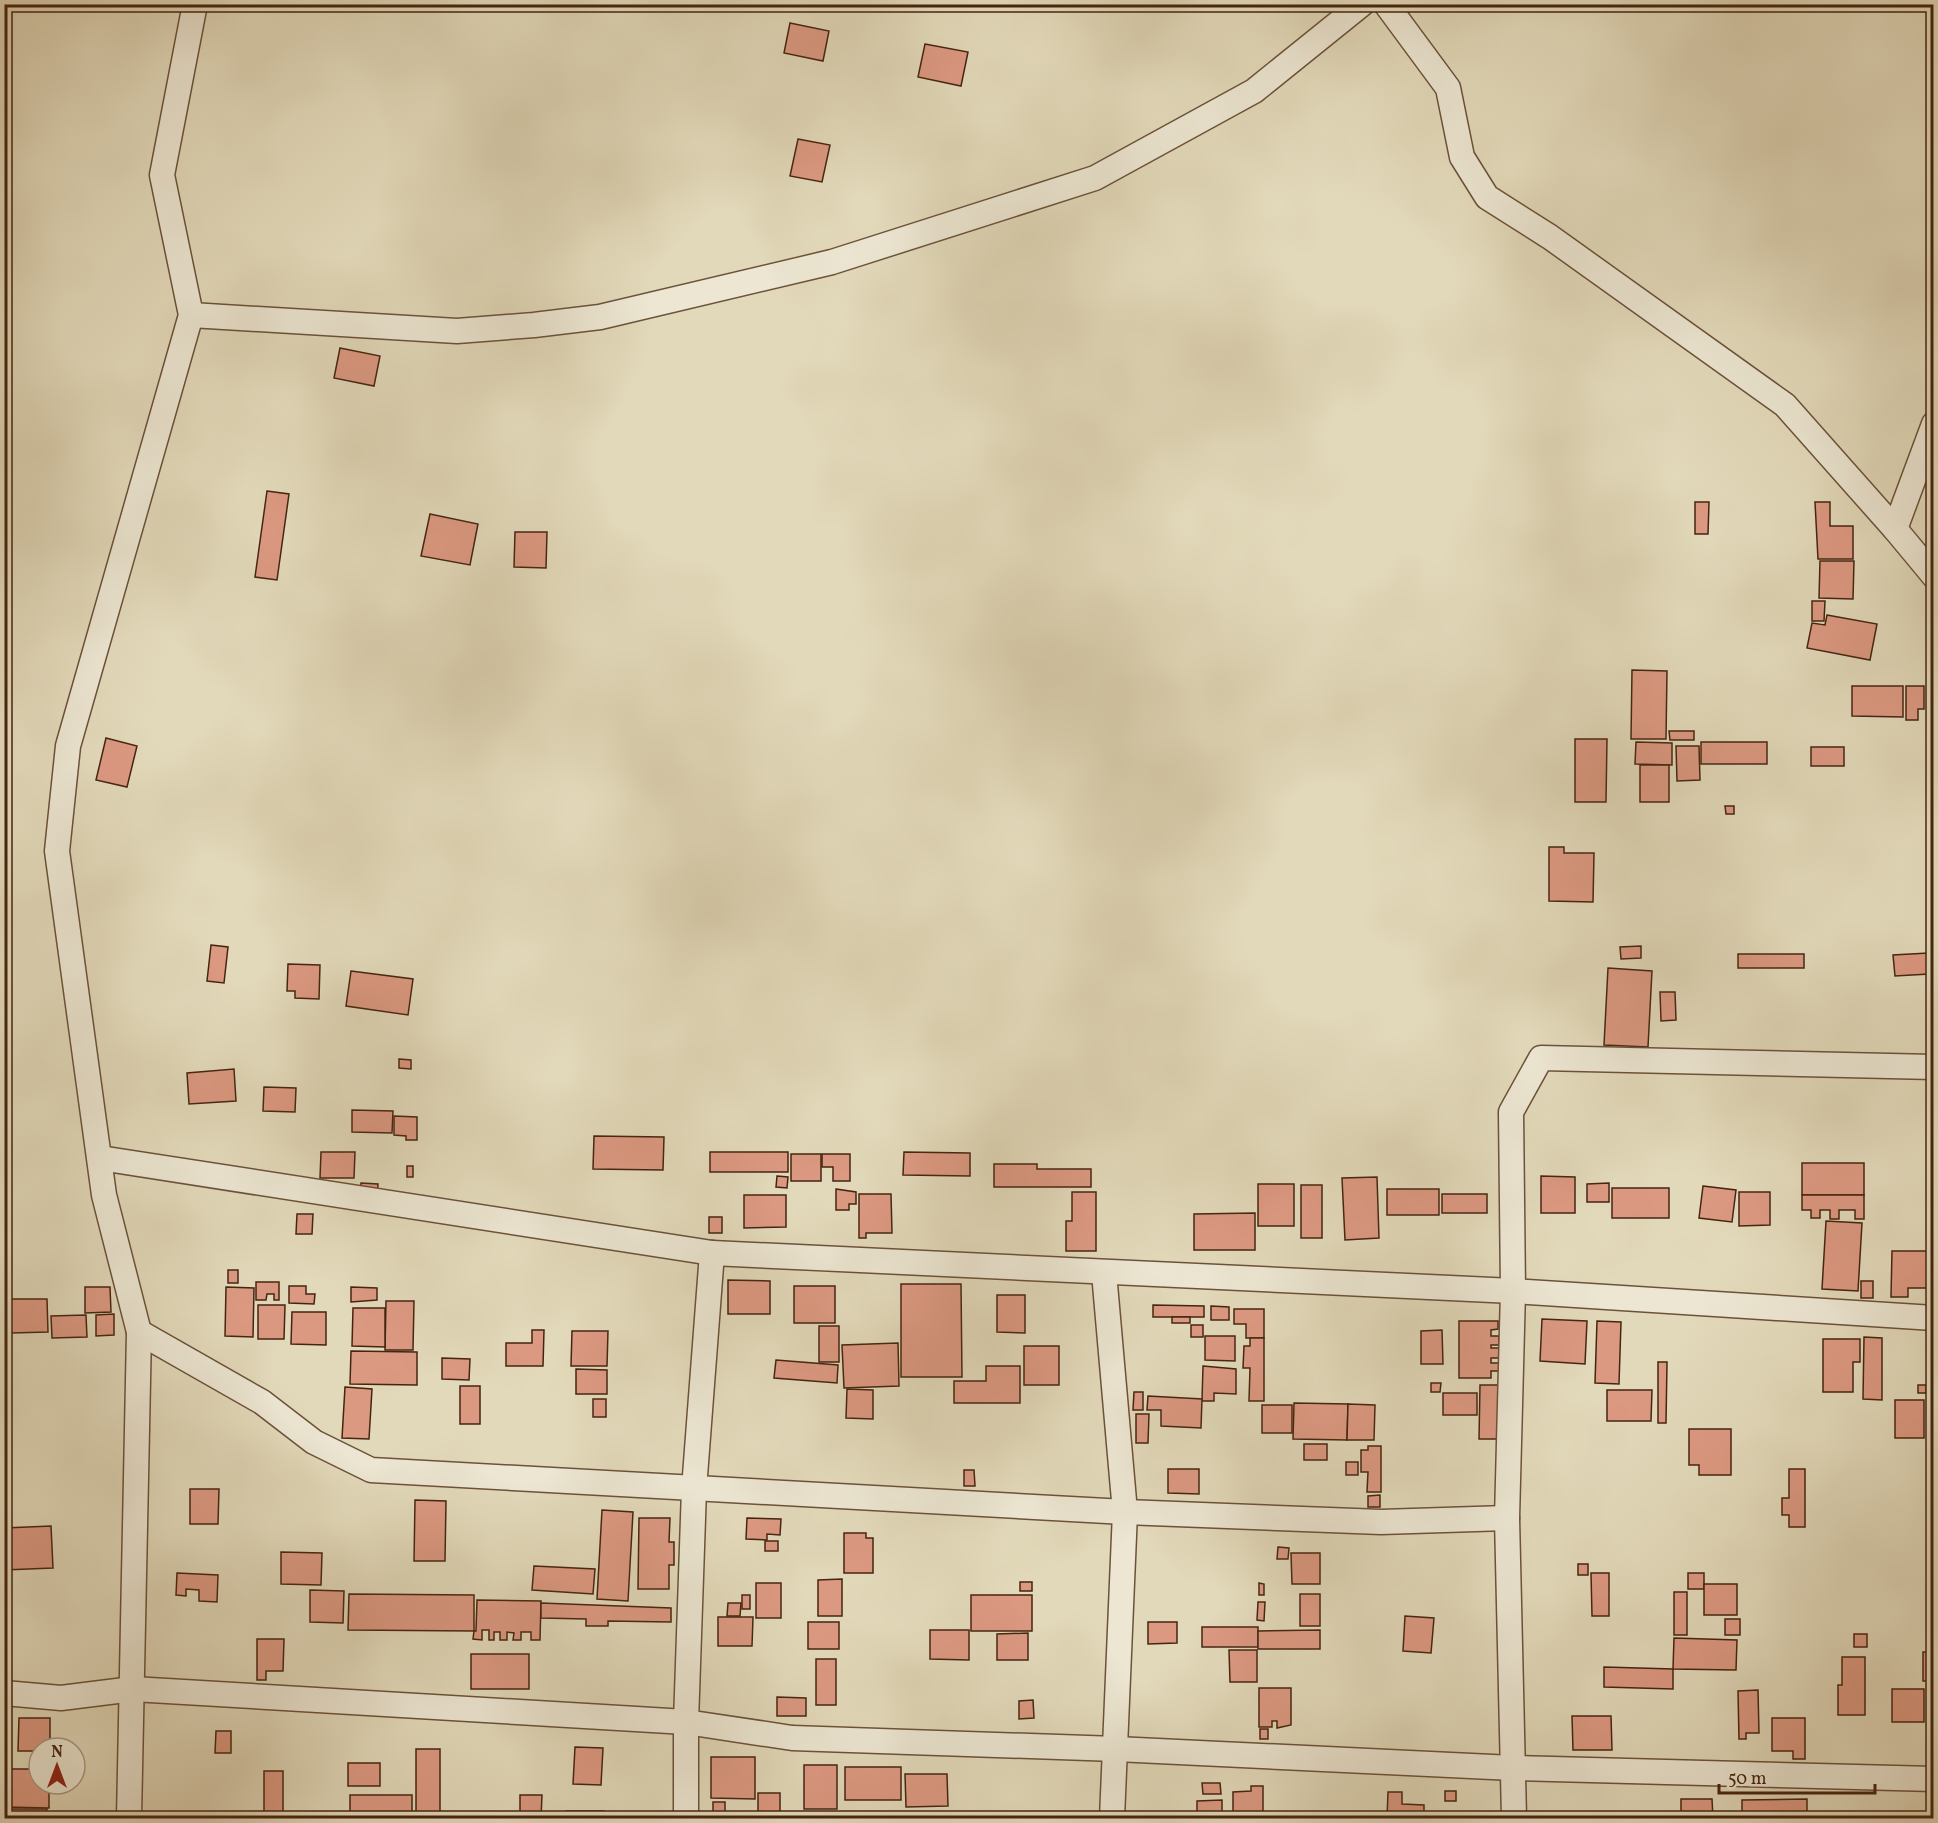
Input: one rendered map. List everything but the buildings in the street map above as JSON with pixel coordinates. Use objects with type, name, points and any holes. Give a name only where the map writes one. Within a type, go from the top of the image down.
[{"type":"street","points":[[129,1818],[139,1332],[104,1195],[57,851],[68,746],[191,315],[162,175],[195,4]]},
{"type":"street","points":[[191,315],[457,331],[534,325],[600,318],[832,262],[1095,178],[1254,91],[1362,4]]},
{"type":"street","points":[[1386,4],[1448,88],[1462,157],[1487,197],[1550,237],[1785,405],[1934,576]]},
{"type":"street","points":[[1895,529],[1934,424]]},
{"type":"street","points":[[1514,1818],[1507,1518],[1513,1291],[1511,1112],[1541,1058],[1934,1067]]},
{"type":"street","points":[[100,1158],[712,1253],[1513,1291],[1934,1318]]},
{"type":"street","points":[[686,1818],[686,1722],[694,1489],[712,1253]]},
{"type":"street","points":[[1104,1273],[1125,1512],[1112,1818]]},
{"type":"street","points":[[139,1332],[262,1402],[314,1442],[371,1470],[1125,1512],[1381,1522],[1507,1518]]},
{"type":"street","points":[[4,1693],[61,1698],[133,1689],[686,1722],[792,1738],[1116,1749],[1513,1768],[1934,1779]]}]
